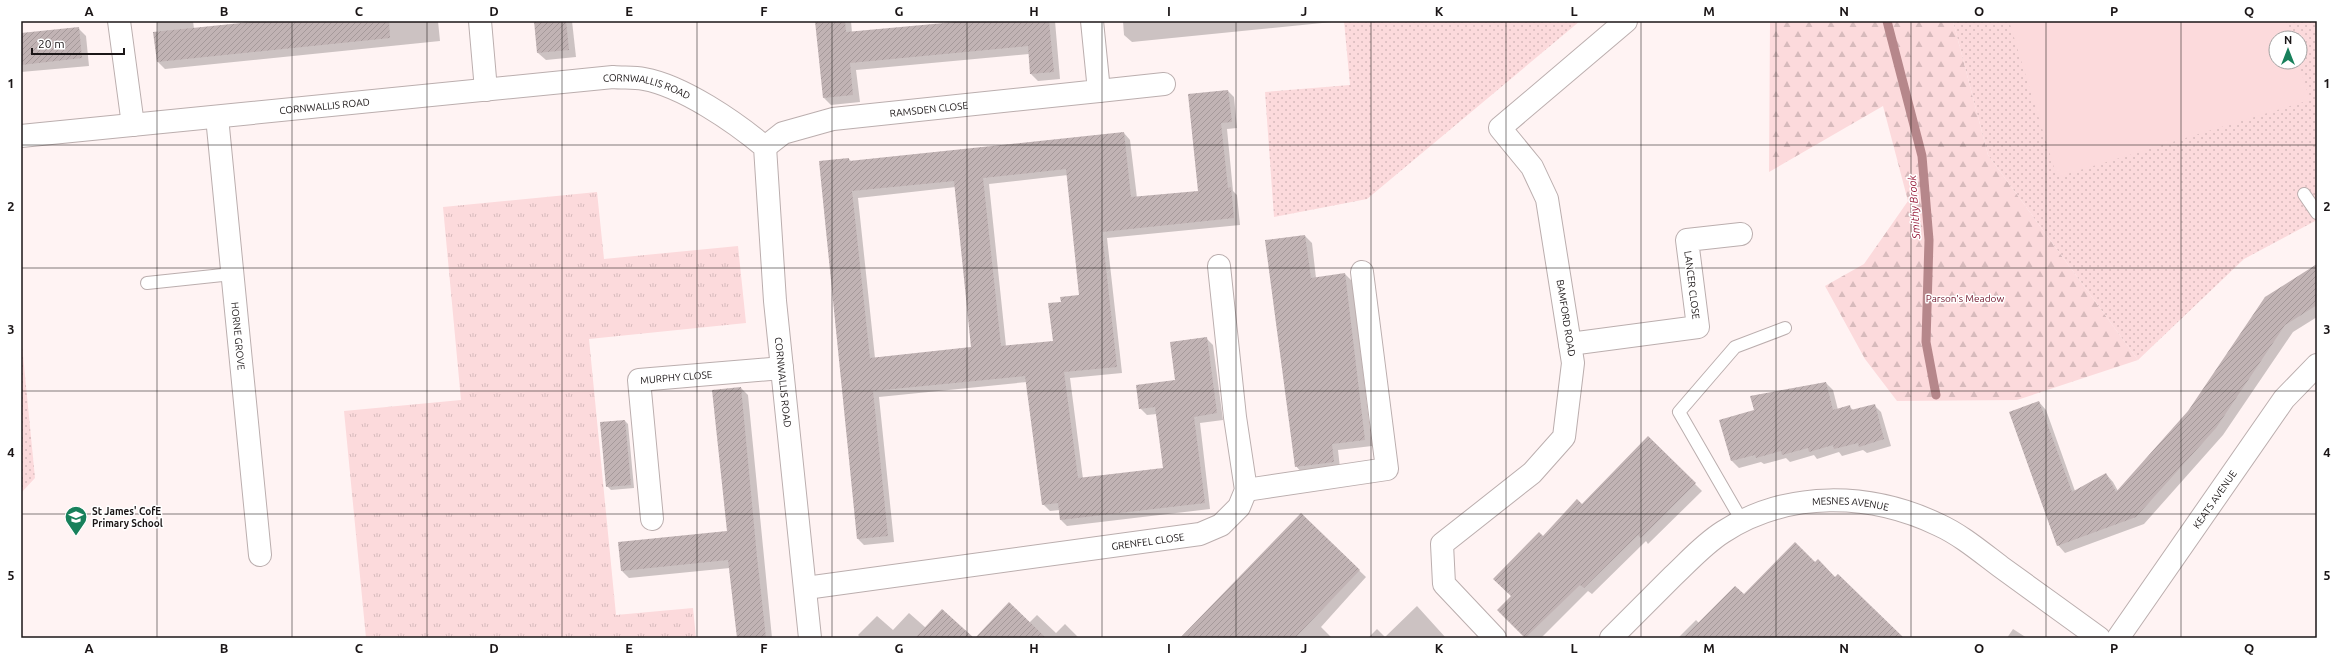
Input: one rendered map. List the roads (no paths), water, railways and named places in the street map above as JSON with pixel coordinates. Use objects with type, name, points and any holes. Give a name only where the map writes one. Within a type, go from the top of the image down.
[{"type":"street","points":[[119,21],[133,125]]},
{"type":"street","points":[[480,21],[486,90]]},
{"type":"street","points":[[1092,21],[1099,91]]},
{"type":"street","name":"BAMFORD ROAD","points":[[1495,638],[1444,584],[1442,544],[1532,473],[1564,437],[1573,363],[1547,199],[1532,168],[1500,128],[1626,21]]},
{"type":"street","name":"CORNWALLIS ROAD","points":[[21,136],[613,77],[644,79],[673,88],[700,102],[765,147],[775,301],[810,638]]},
{"type":"street","name":"RAMSDEN CLOSE","points":[[765,147],[783,133],[833,119],[1164,84]]},
{"type":"street","name":"HORNE GROVE","points":[[217,117],[260,555]]},
{"type":"street","name":"LANCER CLOSE","points":[[1570,344],[1698,327],[1687,240],[1741,234]]},
{"type":"street","points":[[1219,266],[1246,490],[1387,469],[1362,272]]},
{"type":"street","name":"KEATS AVENUE","points":[[2118,638],[2284,399],[2317,365]]},
{"type":"street","name":"MURPHY CLOSE","points":[[652,519],[639,380],[782,368]]},
{"type":"street","name":"GRENFEL CLOSE","points":[[806,588],[1200,534],[1221,524],[1239,507],[1246,490]]},
{"type":"street","name":"MESNES AVENUE","points":[[1611,638],[1703,546],[1742,521],[1774,509],[1808,501],[1838,500],[1872,503],[1903,509],[1940,525],[1966,541],[2099,638]]},
{"type":"lane","points":[[2304,194],[2317,213]]},
{"type":"lane","points":[[147,283],[232,274]]},
{"type":"lane","points":[[1742,521],[1679,412],[1735,347],[1785,328]]},
{"type":"waterway","name":"Smithy Brook","points":[[1887,21],[1922,156],[1929,240],[1926,342],[1936,395]]},
{"type":"place","name":"St James' CofE Primary School","points":[[76,536]]},
{"type":"park label","name":"Parson's Meadow","points":[[1965,298]]}]
